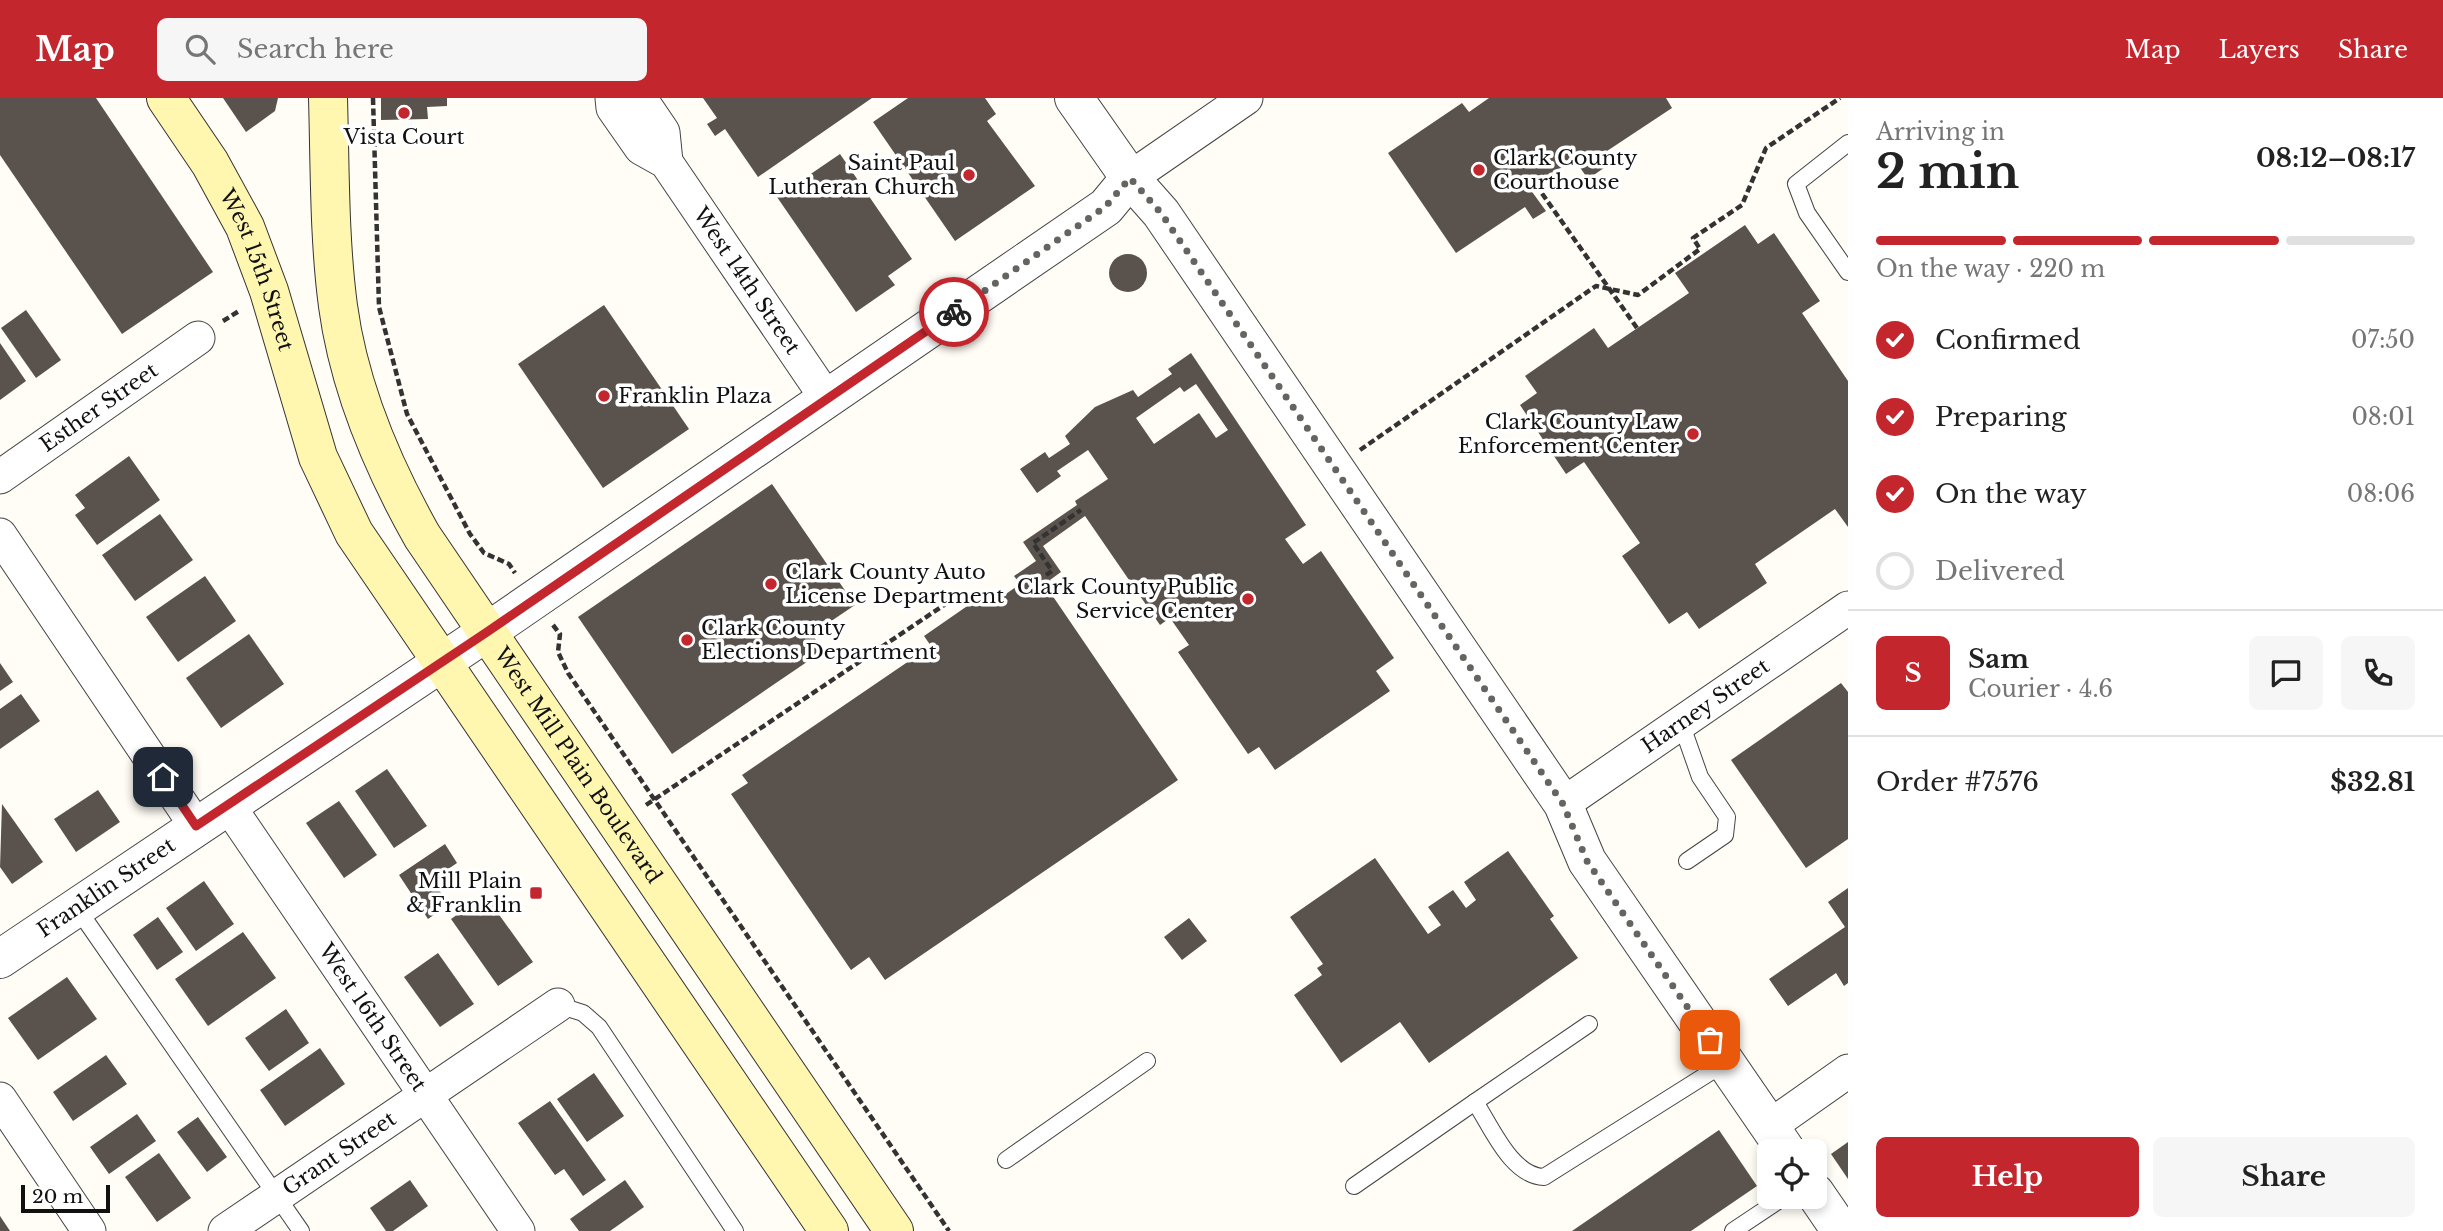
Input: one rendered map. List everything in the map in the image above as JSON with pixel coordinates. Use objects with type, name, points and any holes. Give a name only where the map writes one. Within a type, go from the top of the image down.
[{"type":"main road","name":"West 15th Street","points":[[166,98],[210,163],[245,228],[269,291],[318,457],[354,533],[441,663]]},
{"type":"main road","name":"West Mill Plain Boulevard","points":[[328,98],[338,307],[356,387],[377,446],[400,496],[422,536],[894,1231]]},
{"type":"main road","points":[[441,663],[829,1231]]},
{"type":"street","name":"West 14th Street","points":[[612,98],[613,108],[641,148],[666,162],[827,399]]},
{"type":"street","name":"West 14th Street","points":[[640,98],[663,132],[666,162]]},
{"type":"street","points":[[1074,98],[1130,178],[1161,213],[1563,804],[1587,861],[1778,1139],[1848,1071]]},
{"type":"street","name":"Franklin Street","points":[[0,959],[487,632],[1105,207],[1130,178],[1246,98]]},
{"type":"street","name":"Esther Street","points":[[0,477],[198,338]]},
{"type":"street","points":[[0,535],[196,826]]},
{"type":"street","name":"Harney Street","points":[[1563,804],[1848,608]]},
{"type":"street","name":"West 16th Street","points":[[228,805],[518,1231]]},
{"type":"street","name":"Grant Street","points":[[225,1231],[558,1005]]},
{"type":"street","points":[[0,1098],[89,1231]]},
{"type":"street","points":[[1826,1209],[1841,1231]]},
{"type":"lane","points":[[1848,143],[1796,184],[1807,213],[1848,272]]},
{"type":"lane","points":[[1681,723],[1700,777],[1727,817],[1725,835],[1687,861]]},
{"type":"lane","points":[[76,908],[301,1231]]},
{"type":"lane","points":[[558,1005],[583,1013],[599,1027],[735,1231]]},
{"type":"lane","points":[[1354,1186],[1589,1024]]},
{"type":"lane","points":[[1006,1160],[1147,1061]]},
{"type":"lane","points":[[1475,1101],[1514,1162],[1532,1177],[1544,1177],[1726,1062]]},
{"type":"lane","points":[[1733,1231],[1766,1209]]},
{"type":"path","points":[[373,98],[379,307],[407,414],[470,534],[484,553],[509,564]]},
{"type":"path","points":[[1333,468],[1596,286],[1638,295],[1700,249],[1693,238],[1741,205],[1766,148],[1840,98]]},
{"type":"path","points":[[1536,184],[1637,328]]},
{"type":"path","points":[[198,338],[269,291]]},
{"type":"path","points":[[1046,575],[1052,571],[1033,543],[1081,510]]},
{"type":"path","points":[[617,825],[959,595]]},
{"type":"path","points":[[560,634],[558,652],[568,673],[948,1231]]},
{"type":"building","points":[[0,98],[96,98],[213,272],[122,334],[0,155]]},
{"type":"building","points":[[223,98],[278,98],[275,111],[246,132]]},
{"type":"building","name":"Vista Court","points":[[381,98],[447,98],[447,106],[427,107],[428,119],[381,120]]},
{"type":"building","points":[[703,98],[872,98],[758,177],[725,129],[715,136],[707,124],[717,118]]},
{"type":"building","name":"Saint Paul Lutheran Church","points":[[908,98],[985,98],[996,114],[987,121],[1035,186],[955,241],[873,122]]},
{"type":"building","name":"Clark County Courthouse","points":[[1489,98],[1666,98],[1672,108],[1607,151],[1614,161],[1588,179],[1574,159],[1530,189],[1546,211],[1533,219],[1525,207],[1456,253],[1388,153],[1462,103],[1469,112]]},
{"type":"building","points":[[840,154],[912,259],[888,276],[895,285],[856,312],[777,197]]},
{"type":"building","name":"Clark County Law Enforcement Center","points":[[1745,225],[1758,244],[1774,233],[1820,301],[1802,313],[1848,381],[1848,527],[1835,509],[1755,564],[1767,583],[1699,629],[1687,612],[1669,624],[1622,556],[1640,543],[1584,462],[1566,474],[1520,405],[1537,393],[1525,376],[1594,328],[1608,348],[1689,293],[1675,273]]},
{"type":"building","points":[[1128,254],[1142,259],[1147,273],[1142,287],[1128,292],[1114,287],[1109,273],[1114,259]]},
{"type":"building","name":"Franklin Plaza","points":[[604,305],[689,429],[603,488],[518,364]]},
{"type":"building","points":[[26,310],[61,360],[36,378],[1,328]]},
{"type":"building","points":[[0,343],[26,381],[0,400]]},
{"type":"building","points":[[1191,353],[1306,525],[1285,539],[1303,564],[1321,551],[1394,658],[1376,671],[1390,691],[1275,770],[1259,747],[1248,754],[1178,652],[1189,645],[1170,618],[1160,625],[1085,516],[1043,546],[1061,572],[1050,580],[1057,592],[1052,595],[1178,780],[885,980],[869,957],[851,970],[731,794],[748,783],[742,775],[931,646],[924,636],[986,593],[993,603],[1020,584],[1014,576],[1036,561],[1023,542],[1077,505],[1075,501],[1108,479],[1088,450],[1057,471],[1061,476],[1037,493],[1020,469],[1045,452],[1049,458],[1070,444],[1065,436],[1095,407],[1133,390],[1138,397],[1172,374],[1168,369]],"holes":[[[1196,384],[1228,430],[1216,438],[1199,413],[1154,444],[1136,418],[1180,387],[1184,392]]]},
{"type":"building","points":[[129,456],[160,500],[97,545],[75,515],[85,508],[75,495]]},
{"type":"building","points":[[772,484],[855,605],[812,634],[823,651],[672,754],[578,617]]},
{"type":"building","points":[[160,514],[193,560],[135,601],[102,555]]},
{"type":"building","points":[[205,576],[236,621],[178,662],[146,617]]},
{"type":"building","points":[[249,634],[284,684],[221,728],[186,678]]},
{"type":"building","points":[[0,663],[13,682],[0,691]]},
{"type":"building","points":[[1841,683],[1848,692],[1848,839],[1806,868],[1731,760]]},
{"type":"building","points":[[21,694],[40,721],[0,749],[0,709]]},
{"type":"building","points":[[387,769],[427,826],[394,848],[355,791]]},
{"type":"building","points":[[98,790],[120,822],[76,852],[54,819]]},
{"type":"building","points":[[339,801],[377,855],[344,878],[306,823]]},
{"type":"building","points":[[2,804],[43,862],[12,884],[0,867]]},
{"type":"building","points":[[445,844],[457,863],[432,880],[449,904],[428,919],[399,875]]},
{"type":"building","points":[[1508,851],[1554,916],[1550,919],[1578,958],[1429,1063],[1400,1022],[1341,1063],[1294,995],[1322,975],[1317,968],[1323,964],[1290,917],[1375,858],[1428,934],[1441,925],[1428,907],[1453,890],[1466,908],[1476,900],[1464,882]]},
{"type":"building","points":[[204,881],[234,924],[196,951],[166,908]]},
{"type":"building","points":[[1848,888],[1848,983],[1844,986],[1836,973],[1788,1006],[1769,979],[1845,927],[1828,902]]},
{"type":"building","points":[[485,895],[533,962],[498,986],[451,919]]},
{"type":"building","points":[[158,917],[183,952],[157,970],[133,935]]},
{"type":"building","points":[[1189,918],[1207,941],[1182,960],[1164,937]]},
{"type":"building","points":[[243,932],[276,978],[208,1026],[175,979]]},
{"type":"building","points":[[438,953],[474,1004],[440,1027],[404,977]]},
{"type":"building","points":[[67,977],[97,1019],[38,1060],[8,1018]]},
{"type":"building","points":[[286,1009],[309,1043],[269,1071],[245,1038]]},
{"type":"building","points":[[320,1048],[345,1084],[285,1126],[260,1090]]},
{"type":"building","points":[[106,1055],[127,1084],[73,1121],[53,1092]]},
{"type":"building","points":[[594,1073],[624,1116],[587,1142],[557,1099]]},
{"type":"building","points":[[550,1101],[606,1180],[583,1196],[564,1169],[555,1175],[518,1123]]},
{"type":"building","points":[[137,1114],[156,1141],[109,1174],[90,1147]]},
{"type":"building","points":[[198,1117],[227,1157],[207,1172],[177,1132]]},
{"type":"building","points":[[1719,1130],[1757,1186],[1691,1231],[1572,1231]]},
{"type":"building","points":[[1848,1142],[1848,1179],[1831,1154]]},
{"type":"building","points":[[159,1153],[191,1198],[157,1222],[125,1177]]},
{"type":"building","points":[[410,1180],[428,1206],[393,1231],[386,1231],[370,1208]]},
{"type":"building","points":[[625,1180],[644,1207],[610,1231],[579,1231],[570,1219]]},
{"type":"building","points":[[0,1216],[10,1231],[0,1231]]},
{"type":"way so far","points":[[954,312],[1105,207],[1130,178],[1161,213],[1563,804],[1587,861],[1710,1040]]},
{"type":"place","name":"Vista Court","points":[[404,113]]},
{"type":"place","name":"Clark County Courthouse","points":[[1479,170]]},
{"type":"place","name":"Saint Paul Lutheran Church","points":[[969,175]]},
{"type":"place","name":"Franklin Plaza","points":[[604,396]]},
{"type":"place","name":"Clark County Law Enforcement Center","points":[[1693,434]]},
{"type":"place","name":"Clark County Auto License Department","points":[[771,584]]},
{"type":"place","name":"Clark County Public Service Center","points":[[1248,599]]},
{"type":"place","name":"Clark County Elections Department","points":[[687,640]]},
{"type":"place","name":"Mill Plain & Franklin","points":[[536,893]]},
{"type":"route","points":[[163,777],[196,826],[487,632],[954,312]]}]
